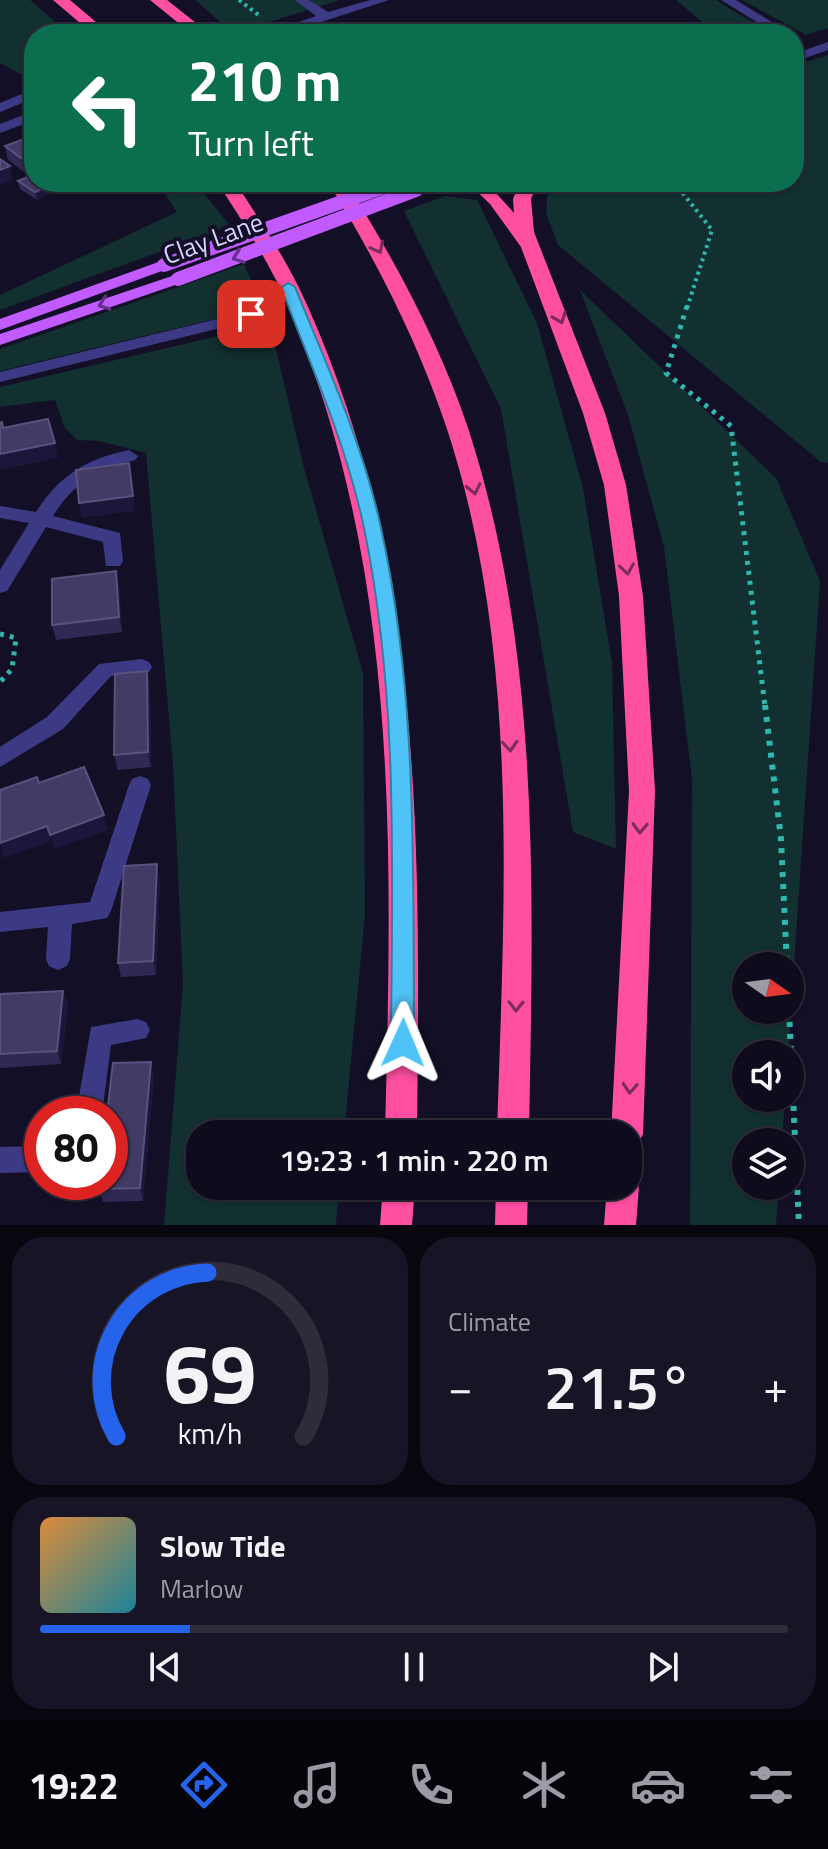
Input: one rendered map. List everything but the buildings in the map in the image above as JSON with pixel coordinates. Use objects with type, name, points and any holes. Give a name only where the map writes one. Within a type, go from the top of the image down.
[{"type":"highway","points":[[61,0],[90,24]]},
{"type":"highway","points":[[158,0],[189,24]]},
{"type":"highway","points":[[232,192],[288,287],[347,436],[372,527],[390,631],[402,779],[405,952],[401,1120]]},
{"type":"highway","points":[[343,192],[386,263],[439,378],[469,466],[489,561],[505,672],[515,809],[517,967],[513,1120]]},
{"type":"highway","points":[[487,192],[529,247]]},
{"type":"highway","points":[[525,192],[522,199],[529,247],[558,312],[594,413],[615,485],[631,596],[642,791],[628,1120]]},
{"type":"highway","points":[[396,1225],[398,1200]]},
{"type":"highway","points":[[511,1225],[512,1200]]},
{"type":"highway","points":[[620,1225],[622,1200]]},
{"type":"main road","name":"Clay Lane","points":[[0,325],[370,192]]},
{"type":"main road","name":"Clay Lane","points":[[0,340],[178,279],[411,192]]},
{"type":"street","points":[[301,0],[325,16]]},
{"type":"street","points":[[301,24],[383,0]]},
{"type":"street","points":[[727,0],[768,24]]},
{"type":"street","points":[[0,108],[24,97]]},
{"type":"street","points":[[0,129],[24,119]]},
{"type":"street","points":[[0,377],[235,320],[268,307],[288,287]]},
{"type":"street","points":[[0,586],[54,497],[77,473],[96,462],[129,456]]},
{"type":"street","points":[[0,512],[113,538],[113,561]]},
{"type":"street","points":[[0,758],[55,723],[106,669],[142,667]]},
{"type":"street","points":[[0,922],[99,911],[140,785]]},
{"type":"street","points":[[58,959],[61,915]]},
{"type":"street","points":[[92,1096],[100,1035],[137,1030]]},
{"type":"street","points":[[0,1160],[24,1159]]},
{"type":"path","points":[[682,192],[712,230],[666,373],[731,426],[781,839],[786,952]]},
{"type":"path","points":[[0,634],[16,638],[12,669],[0,682]]},
{"type":"path","points":[[790,1024],[799,1225]]},
{"type":"green space","points":[[0,0],[30,0],[58,24],[24,24],[24,76],[0,63]]},
{"type":"green space","points":[[195,0],[340,0],[267,24],[222,23]]},
{"type":"green space","points":[[676,0],[716,0],[755,24],[705,24]]},
{"type":"green space","points":[[742,0],[828,0],[828,28],[806,35],[804,24],[786,24]]},
{"type":"green space","points":[[828,55],[828,463],[821,462],[558,245],[546,213],[548,192],[804,192],[804,63]]},
{"type":"green space","points":[[164,192],[203,192],[230,226],[0,310],[0,295],[177,212]]},
{"type":"green space","points":[[445,196],[477,200],[537,323],[583,488],[612,663],[616,849],[573,832],[501,409],[404,211]]},
{"type":"green space","points":[[244,264],[263,307],[0,371],[0,349]]},
{"type":"green space","points":[[580,290],[776,478],[820,581],[795,952],[732,952],[732,1024],[790,1024],[789,1040],[732,1040],[732,1112],[784,1112],[783,1128],[732,1128],[732,1200],[778,1200],[776,1225],[690,1225],[692,779],[664,547],[628,415]]},
{"type":"green space","points":[[270,324],[304,468],[363,673],[365,915],[345,1120],[186,1120],[186,1200],[338,1200],[336,1225],[164,1225],[183,984],[173,765],[146,453],[99,441],[77,440],[65,428],[55,400],[0,407],[0,387]]},
{"type":"route","points":[[251,314],[268,307],[288,287],[299,307],[347,436],[372,527],[390,631],[402,779],[403,1043]]}]
